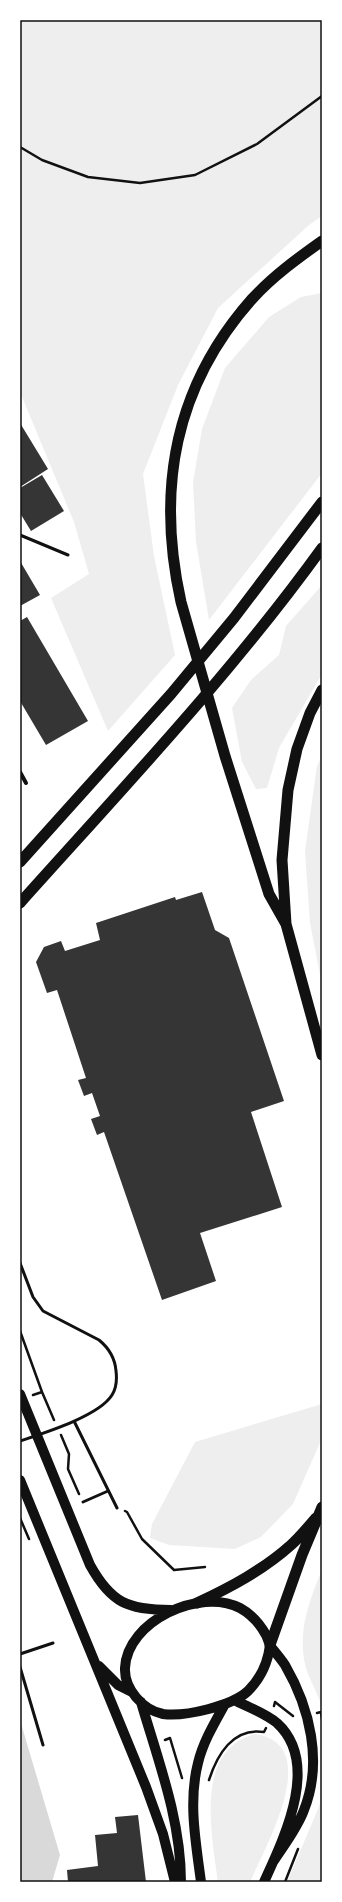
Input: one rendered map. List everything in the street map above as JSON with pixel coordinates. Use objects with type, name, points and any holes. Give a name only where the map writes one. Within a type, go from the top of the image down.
[{"type":"highway","points":[[286,924],[269,894],[226,756],[181,602],[171,539],[170,492],[179,432],[189,402],[201,374],[216,347],[233,322],[253,298],[275,277],[322,240]]},
{"type":"highway","points":[[20,862],[171,694],[234,618],[322,502]]},
{"type":"highway","points":[[20,903],[190,713],[253,637],[322,548]]},
{"type":"highway","points":[[322,690],[310,713],[297,749],[288,790],[282,860],[286,924],[322,1055]]},
{"type":"highway","points":[[270,1645],[316,1518],[322,1507]]},
{"type":"highway","points":[[197,1603],[235,1584],[268,1564],[293,1544],[316,1518]]},
{"type":"main road","points":[[20,1394],[90,1565],[105,1589],[131,1606],[155,1610],[171,1610],[197,1603],[225,1603],[241,1609],[259,1624],[270,1645],[284,1664],[303,1706],[309,1724],[314,1757],[310,1794],[304,1811],[296,1828],[273,1862]]},
{"type":"main road","points":[[20,1480],[148,1793],[163,1834],[175,1882]]},
{"type":"main road","points":[[171,1610],[142,1632],[129,1650],[125,1674],[132,1692],[141,1702],[159,1713],[172,1714],[212,1708],[230,1702],[247,1692],[260,1676],[267,1661],[270,1645]]},
{"type":"main road","points":[[94,1661],[118,1685],[132,1692]]},
{"type":"main road","points":[[141,1702],[157,1753],[172,1813],[181,1868],[181,1882]]},
{"type":"main road","points":[[230,1702],[277,1723],[291,1740],[296,1752],[298,1774],[294,1804],[273,1862],[264,1882]]},
{"type":"main road","points":[[201,1882],[194,1829],[193,1788],[198,1762],[215,1722],[230,1702]]},
{"type":"street","points":[[20,772],[26,783]]},
{"type":"lane","points":[[20,535],[68,555]]},
{"type":"lane","points":[[20,1262],[33,1297],[43,1311],[99,1340],[113,1355],[116,1365],[117,1378],[116,1387],[112,1396],[101,1406],[74,1421],[20,1441]]},
{"type":"lane","points":[[74,1421],[117,1508]]},
{"type":"lane","points":[[83,1502],[108,1491]]},
{"type":"lane","points":[[20,1654],[53,1643]]},
{"type":"lane","points":[[20,1667],[43,1745]]},
{"type":"path","points":[[20,147],[42,160],[88,177],[140,183],[195,175],[257,144],[322,96]]},
{"type":"path","points":[[20,1331],[42,1392]]},
{"type":"path","points":[[69,1454],[68,1469],[83,1502]]},
{"type":"path","points":[[117,1508],[127,1512],[142,1539],[174,1570],[205,1567]]},
{"type":"path","points":[[320,1712],[322,1719]]},
{"type":"path","points":[[208,1781],[216,1760],[230,1742],[246,1733],[264,1732]]},
{"type":"shaded area","points":[[20,20],[322,20],[322,216],[309,225],[218,308],[178,385],[143,474],[154,556],[175,655],[108,731],[51,598],[89,574],[74,522],[20,392]]},
{"type":"shaded area","points":[[322,293],[322,473],[209,620],[196,542],[193,482],[202,429],[225,368],[269,317],[301,297]]},
{"type":"shaded area","points":[[322,585],[322,674],[279,748],[267,788],[256,789],[242,762],[232,708],[251,680],[279,655],[286,626]]},
{"type":"shaded area","points":[[322,756],[322,985],[310,923],[305,851],[317,766]]},
{"type":"shaded area","points":[[322,1404],[322,1438],[293,1504],[261,1537],[235,1549],[169,1545],[150,1538],[152,1524],[195,1442]]},
{"type":"shaded area","points":[[322,1570],[322,1708],[304,1661],[303,1634],[308,1608]]},
{"type":"shaded area","points":[[20,1720],[60,1855],[52,1882],[20,1882]]},
{"type":"shaded area","points":[[255,1734],[275,1742],[286,1756],[288,1776],[284,1799],[277,1822],[250,1882],[218,1882],[211,1830],[212,1792],[215,1775],[221,1759],[231,1747],[236,1742]]},
{"type":"shaded area","points":[[322,1796],[322,1882],[287,1882],[318,1809]]},
{"type":"building","points":[[20,423],[48,469],[20,487]]},
{"type":"building","points":[[42,475],[64,511],[31,531],[20,513],[20,488]]},
{"type":"building","points":[[20,561],[40,595],[20,606]]},
{"type":"building","points":[[27,617],[88,721],[46,745],[20,701],[20,621]]},
{"type":"building","points":[[202,892],[215,930],[229,938],[284,1101],[251,1112],[282,1207],[200,1233],[216,1281],[162,1300],[104,1132],[97,1135],[91,1119],[100,1116],[92,1093],[84,1096],[78,1080],[86,1078],[57,990],[47,993],[36,962],[44,947],[61,941],[65,951],[100,940],[96,923],[175,897],[176,900]]},
{"type":"building","points":[[138,1815],[146,1882],[68,1882],[67,1870],[98,1866],[95,1835],[117,1833],[115,1817]]}]
